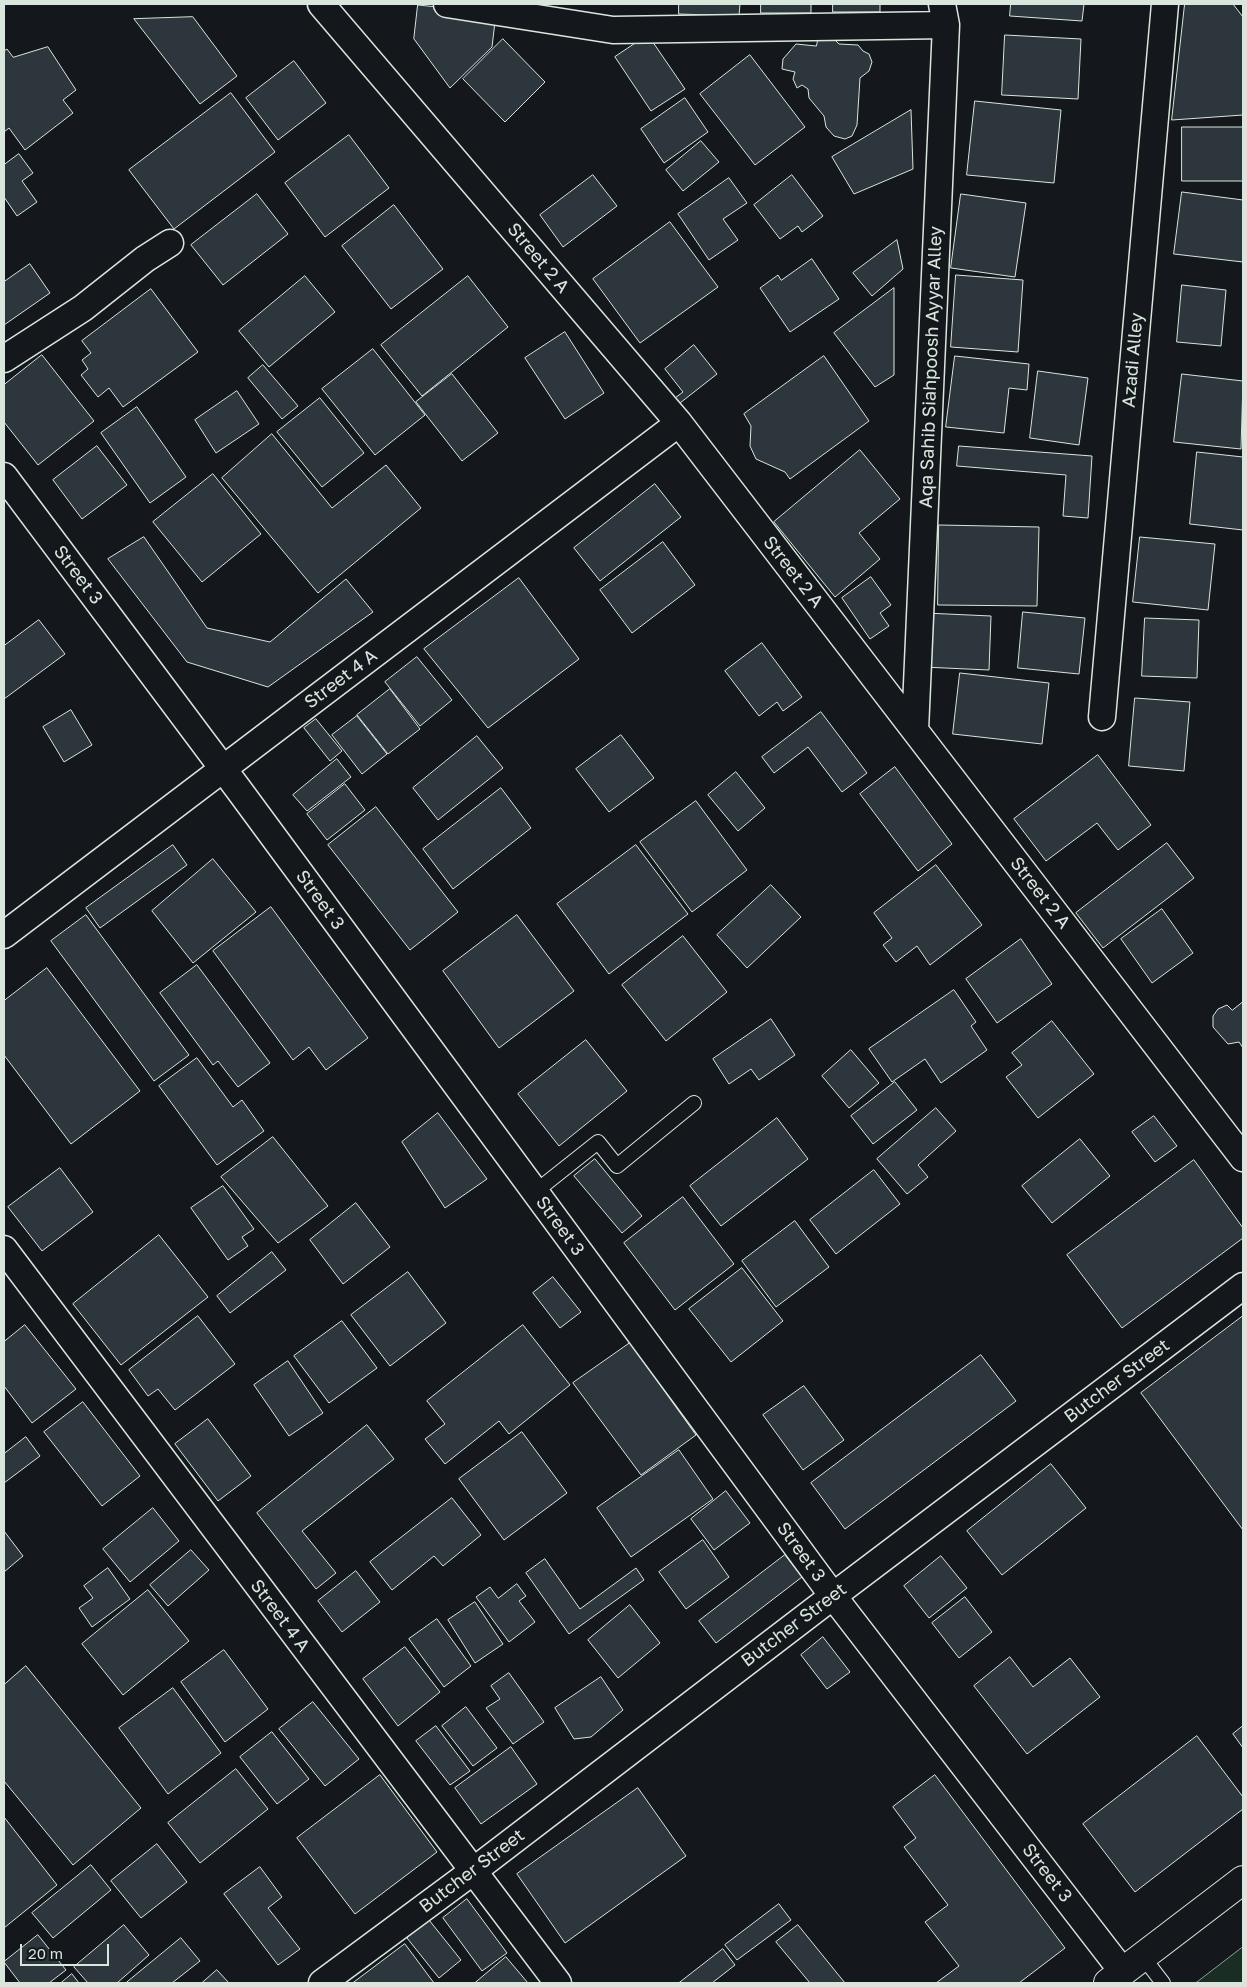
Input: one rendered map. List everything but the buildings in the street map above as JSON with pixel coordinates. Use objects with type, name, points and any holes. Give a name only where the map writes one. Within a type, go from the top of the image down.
[{"type":"main road","points":[[1125,1971],[1243,1880]]},
{"type":"street","name":"Street 2 A","points":[[321,4],[679,423],[1243,1158]]},
{"type":"street","points":[[447,4],[613,30],[944,14]]},
{"type":"street","name":"Azadi Alley","points":[[1102,717],[1165,4]]},
{"type":"street","name":"Aqa Sahib Siahpoosh Ayyar Alley","points":[[915,730],[944,14]]},
{"type":"street","points":[[4,359],[82,308],[145,259],[170,243]]},
{"type":"street","name":"Street 4 A","points":[[4,936],[679,423]]},
{"type":"street","name":"Street 3","points":[[4,476],[833,1596],[1125,1971]]},
{"type":"street","name":"Street 4 A","points":[[4,1249],[472,1872],[558,1983]]},
{"type":"street","name":"Butcher Street","points":[[322,1983],[472,1872],[1243,1286]]},
{"type":"lane","points":[[535,1192],[598,1142],[617,1166],[694,1102]]},
{"type":"lane","points":[[1125,1971],[1162,1983]]},
{"type":"green space","points":[[1243,1947],[1243,1983],[1196,1983]]}]
